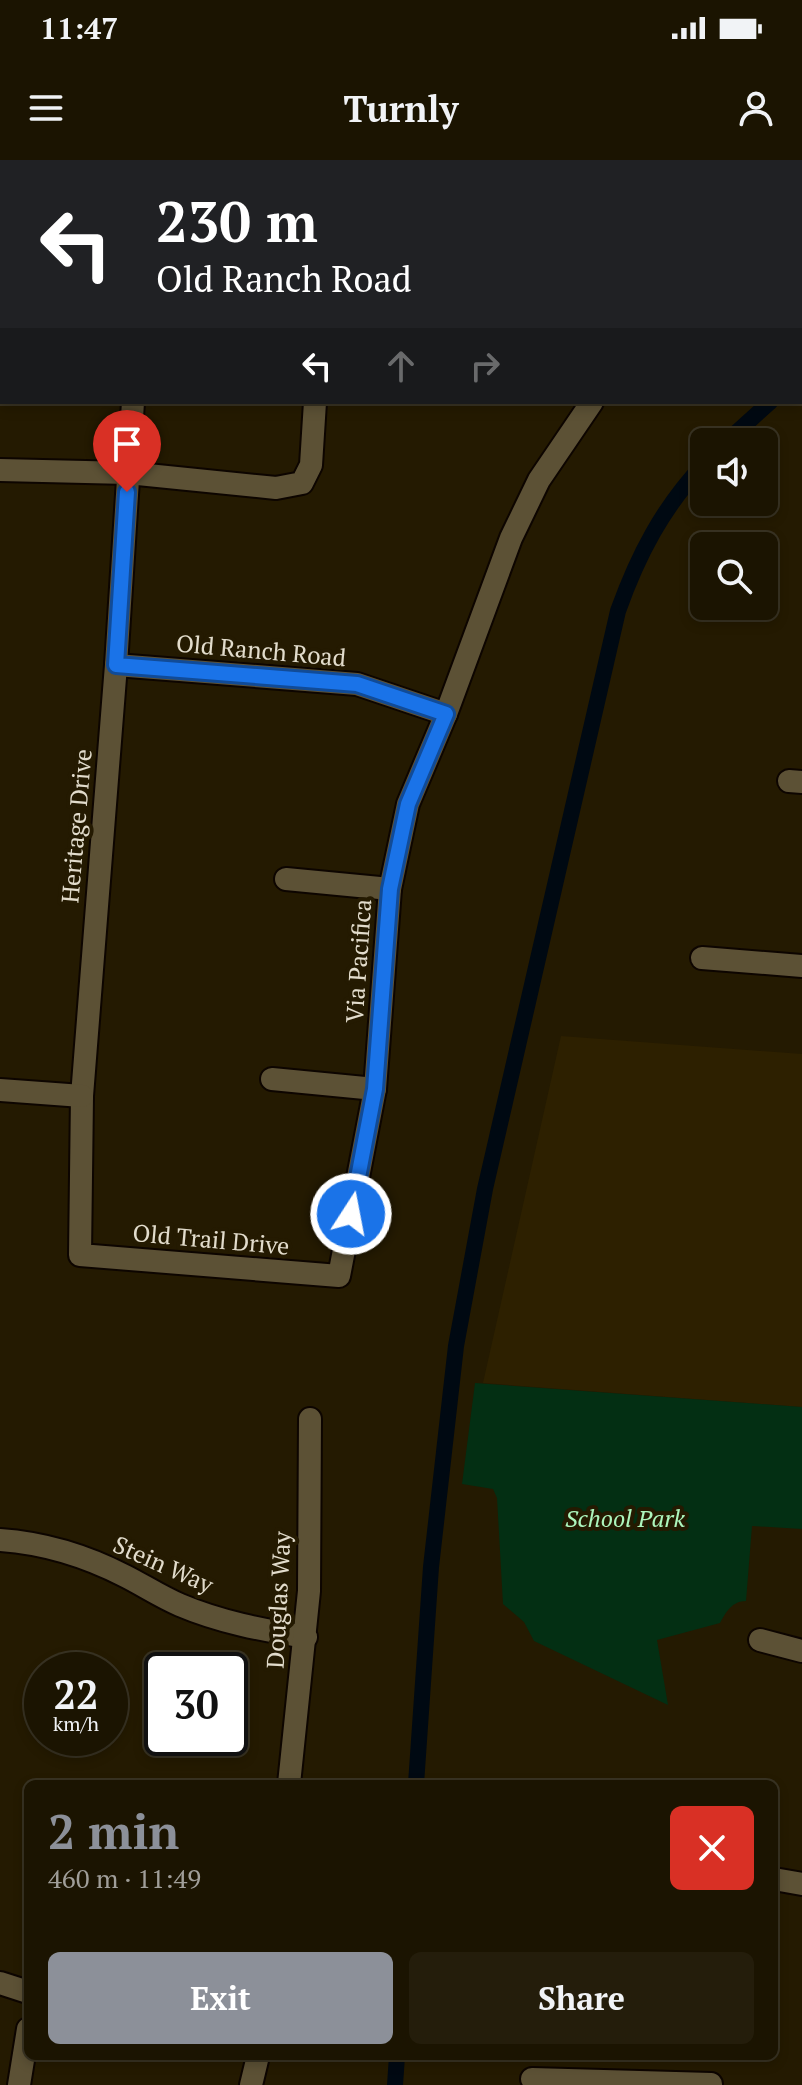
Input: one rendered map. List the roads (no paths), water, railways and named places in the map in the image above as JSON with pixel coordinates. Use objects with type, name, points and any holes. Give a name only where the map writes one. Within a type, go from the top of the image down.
[{"type":"street","name":"Heritage Drive","points":[[80,1255],[82,1096],[133,404]]},
{"type":"street","points":[[0,470],[128,473],[276,488],[302,483],[311,465],[315,404]]},
{"type":"street","name":"Via Pacifica","points":[[339,1276],[375,1089],[390,889],[408,804],[446,714],[511,538],[539,480],[591,404]]},
{"type":"street","name":"Old Ranch Road","points":[[116,665],[357,684],[446,714]]},
{"type":"street","points":[[286,879],[390,889]]},
{"type":"street","points":[[702,958],[802,966]]},
{"type":"street","points":[[272,1079],[375,1089]]},
{"type":"street","points":[[0,1090],[82,1096]]},
{"type":"street","name":"Old Trail Drive","points":[[80,1255],[339,1276]]},
{"type":"street","name":"Douglas Way","points":[[289,1780],[306,1637],[310,1419]]},
{"type":"street","name":"Stein Way","points":[[0,1540],[84,1558],[122,1574],[179,1605],[242,1626],[306,1637]]},
{"type":"street","points":[[760,1640],[802,1651]]},
{"type":"street","points":[[778,1880],[802,1884]]},
{"type":"street","points":[[0,1983],[24,1991]]},
{"type":"street","points":[[19,2085],[24,2054]]},
{"type":"street","points":[[251,2085],[257,2060]]},
{"type":"street","points":[[533,2060],[532,2082],[711,2084]]},
{"type":"waterway","points":[[741,428],[768,404]]},
{"type":"waterway","points":[[416,1780],[431,1567],[456,1346],[485,1189],[618,611],[653,533],[690,479]]},
{"type":"waterway","points":[[395,2085],[397,2060]]},
{"type":"park label","name":"School Park","points":[[625,1519]]}]
